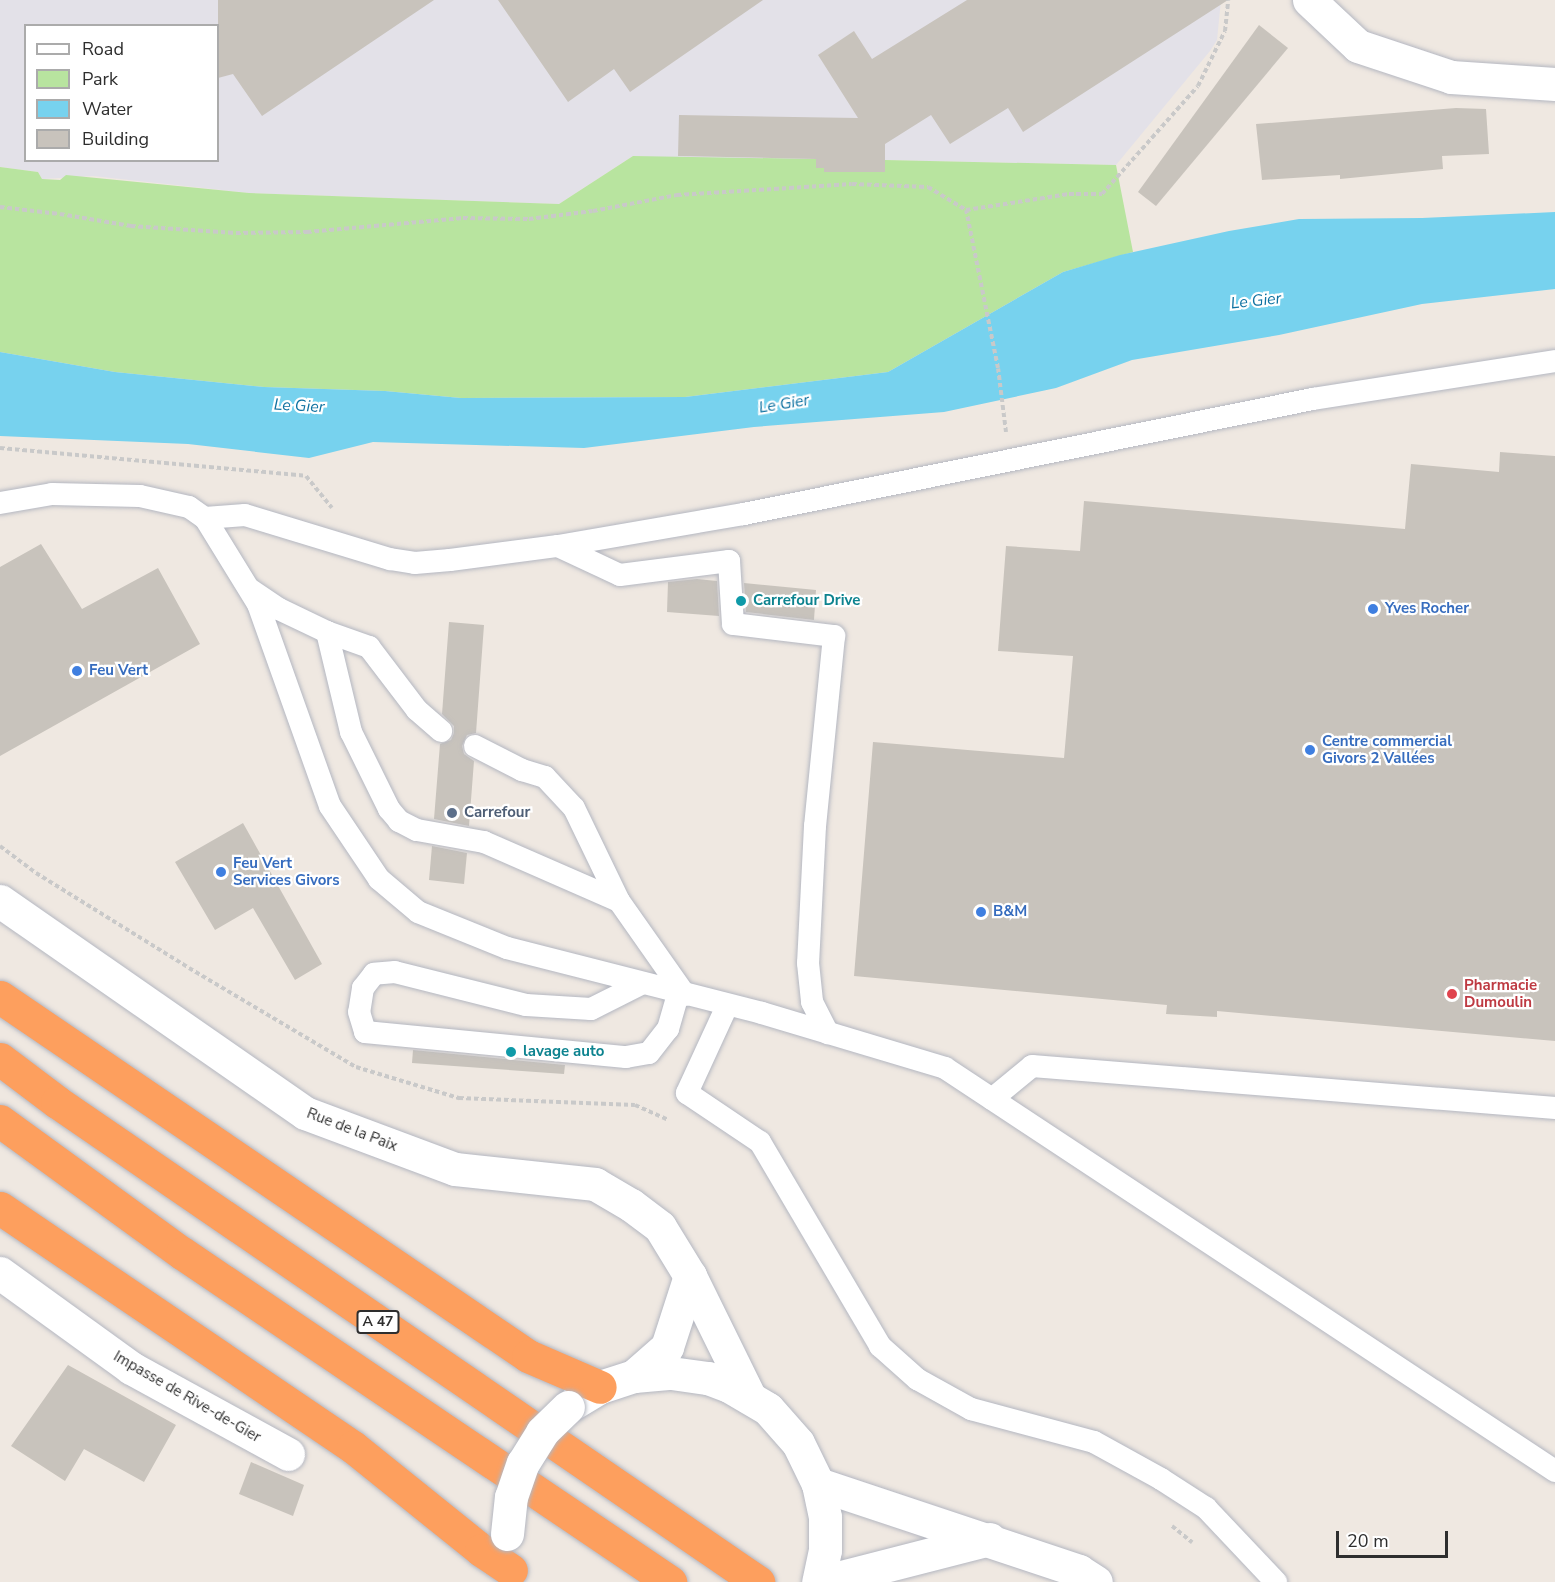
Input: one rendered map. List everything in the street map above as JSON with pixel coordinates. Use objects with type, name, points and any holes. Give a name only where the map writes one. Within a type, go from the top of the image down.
[{"type":"highway","points":[[0,997],[528,1356],[600,1387]]},
{"type":"highway","name":"A 47","points":[[0,1059],[57,1102],[758,1582]]},
{"type":"highway","points":[[0,1121],[182,1253],[670,1582]]},
{"type":"highway","points":[[0,1208],[353,1447],[513,1576]]},
{"type":"main road","points":[[1309,0],[1358,46],[1451,78],[1555,84]]},
{"type":"main road","name":"Rue de la Paix","points":[[0,901],[305,1113],[455,1169],[595,1184],[631,1205],[660,1227],[690,1276],[749,1396]]},
{"type":"main road","name":"Impasse de Rive-de-Gier","points":[[0,1273],[131,1368],[288,1454]]},
{"type":"main road","points":[[634,1376],[667,1347],[690,1276]]},
{"type":"main road","points":[[513,1576],[507,1534],[511,1497],[523,1463],[542,1432],[568,1407],[600,1387],[634,1376],[671,1373],[708,1378],[749,1396],[768,1409],[798,1443],[818,1484],[825,1517],[825,1550],[820,1582],[990,1539]]},
{"type":"main road","points":[[818,1484],[990,1539],[1079,1571],[1095,1582]]},
{"type":"lane","points":[[205,518],[245,515],[342,546],[415,563],[558,546],[744,514],[1313,399],[1555,361]]},
{"type":"lane","points":[[0,503],[52,494],[141,496],[189,507],[205,518],[251,590],[330,806],[379,879],[418,912],[507,948],[727,1006],[762,1013],[945,1068],[1555,1471]]},
{"type":"lane","points":[[558,546],[621,575],[729,561],[733,624],[834,636],[815,826],[808,963],[812,1002],[828,1033]]},
{"type":"lane","points":[[251,590],[279,609],[327,632],[369,647],[417,710],[441,731]]},
{"type":"lane","points":[[327,632],[355,742],[389,809],[399,820],[417,830],[484,842],[619,901]]},
{"type":"lane","points":[[475,746],[522,770],[544,777],[574,808],[619,901],[682,994]]},
{"type":"lane","points":[[641,984],[591,1009],[526,1005],[395,972],[374,974],[363,988],[359,1012],[364,1032],[626,1057],[649,1053],[668,1029],[682,994]]},
{"type":"lane","points":[[727,1006],[687,1093],[760,1142],[880,1346],[917,1379],[971,1409],[1094,1442],[1161,1479],[1206,1508],[1276,1582]]},
{"type":"lane","points":[[992,1099],[1032,1066],[1555,1108]]},
{"type":"path","points":[[0,207],[60,213],[132,226],[236,233],[306,232],[463,218],[529,219],[593,211],[676,195],[852,184],[928,188],[966,210],[1069,194],[1102,194],[1198,86],[1225,31],[1228,0]]},
{"type":"path","points":[[966,210],[998,368],[1003,405]]},
{"type":"path","points":[[0,448],[306,476],[335,513],[342,546]]},
{"type":"shaded area","points":[[0,0],[1221,0],[1217,40],[1210,51],[1116,165],[885,160],[885,172],[824,172],[816,168],[633,156],[559,204],[249,193],[93,176],[42,179],[38,172],[0,167]]},
{"type":"green space","points":[[633,156],[816,159],[816,168],[824,168],[824,172],[884,172],[885,160],[1116,165],[1133,252],[1063,272],[888,372],[685,397],[461,398],[385,391],[264,387],[115,372],[0,352],[0,167],[38,172],[42,179],[60,180],[66,175],[249,193],[559,204]]},
{"type":"water","name":"Le Gier","points":[[1555,212],[1555,289],[1422,304],[1279,335],[1132,360],[1056,388],[944,412],[754,427],[584,448],[373,442],[309,458],[188,444],[0,436],[0,352],[115,372],[264,387],[385,391],[461,398],[685,397],[888,372],[1063,272],[1120,255],[1229,231],[1299,219],[1422,218]]},
{"type":"building","points":[[218,0],[434,0],[262,116],[233,74],[219,78]]},
{"type":"building","points":[[498,0],[763,0],[630,92],[614,69],[568,102]]},
{"type":"building","points":[[967,0],[1228,0],[1023,132],[1008,108],[950,144],[931,115],[885,144],[885,172],[824,172],[824,168],[816,168],[816,159],[678,156],[679,115],[858,118],[818,55],[854,31],[872,59]]},
{"type":"building","points":[[1259,25],[1288,48],[1156,206],[1138,192]]},
{"type":"building","points":[[1456,108],[1486,109],[1489,154],[1442,156],[1443,169],[1340,179],[1340,175],[1262,180],[1256,124]]},
{"type":"building","name":"Centre commercial Givors 2 Vallées","points":[[1500,452],[1555,456],[1555,1041],[1217,1011],[1217,1017],[1166,1014],[1167,1005],[854,976],[873,742],[1064,758],[1073,656],[998,651],[1006,546],[1080,551],[1084,501],[1405,529],[1411,464],[1499,472]]},
{"type":"building","name":"Feu Vert","points":[[41,544],[82,609],[158,568],[200,644],[0,756],[0,567]]},
{"type":"building","points":[[697,579],[717,581],[719,616],[667,612],[668,582]]},
{"type":"building","points":[[744,583],[816,590],[814,620],[746,612]]},
{"type":"building","name":"Carrefour","points":[[449,622],[484,625],[476,733],[467,735],[462,746],[464,754],[474,761],[469,826],[434,819],[440,744],[451,740],[454,733],[454,726],[442,714]]},
{"type":"building","points":[[243,823],[322,964],[295,980],[253,908],[215,930],[175,862]]},
{"type":"building","points":[[432,846],[467,853],[464,884],[429,880]]},
{"type":"building","points":[[413,1050],[565,1065],[564,1074],[412,1063]]},
{"type":"building","points":[[68,1365],[176,1425],[144,1482],[84,1449],[65,1481],[11,1446]]},
{"type":"building","points":[[251,1462],[304,1485],[293,1516],[239,1494]]},
{"type":"place","name":"Carrefour Drive","points":[[741,601]]},
{"type":"place","name":"Yves Rocher","points":[[1373,609]]},
{"type":"place","name":"Feu Vert","points":[[77,671]]},
{"type":"place","name":"Centre commercial Givors 2 Vallées","points":[[1310,750]]},
{"type":"place","name":"Carrefour","points":[[452,813]]},
{"type":"place","name":"Feu Vert Services Givors","points":[[221,872]]},
{"type":"place","name":"B&M","points":[[981,912]]},
{"type":"place","name":"Pharmacie Dumoulin","points":[[1452,994]]},
{"type":"place","name":"lavage auto","points":[[511,1052]]}]
